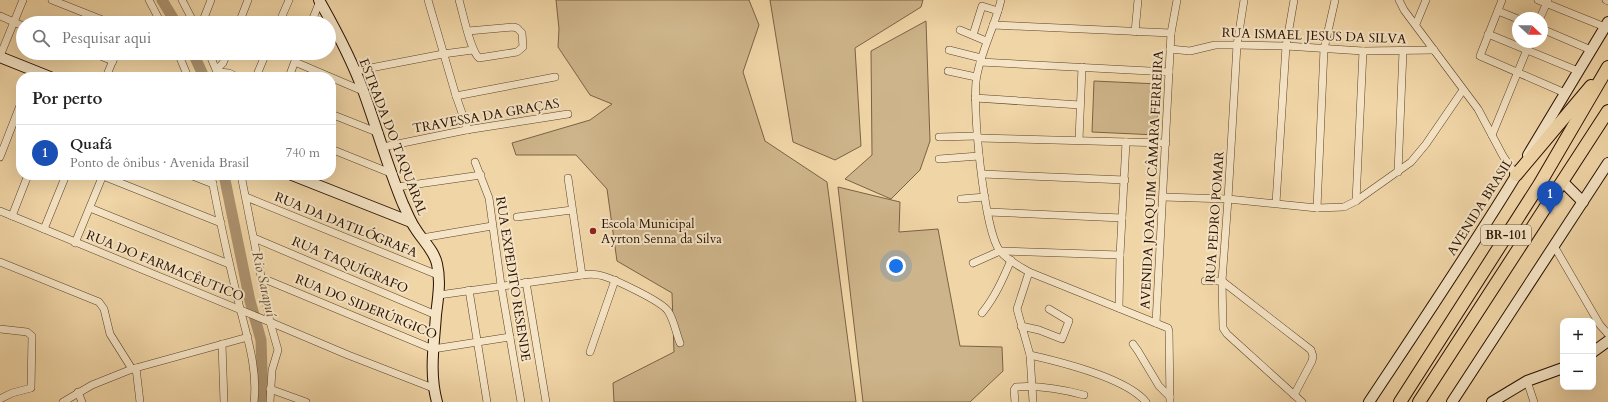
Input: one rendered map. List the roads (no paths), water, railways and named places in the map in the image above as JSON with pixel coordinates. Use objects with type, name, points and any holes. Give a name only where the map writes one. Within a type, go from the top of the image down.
[{"type":"highway","points":[[1516,174],[1608,66]]},
{"type":"highway","name":"BR-101","points":[[1400,402],[1543,179],[1608,66]]},
{"type":"highway","name":"BR-101","points":[[1419,402],[1608,112]]},
{"type":"street","points":[[16,16],[23,0]]},
{"type":"street","points":[[52,0],[92,16]]},
{"type":"street","points":[[182,0],[190,16]]},
{"type":"street","points":[[205,16],[211,0]]},
{"type":"street","points":[[242,16],[248,0]]},
{"type":"street","points":[[282,16],[289,0]]},
{"type":"street","points":[[314,16],[320,0]]},
{"type":"street","name":"ESTRADA DO TAQUARAL","points":[[320,0],[328,16]]},
{"type":"street","points":[[428,0],[443,54],[468,130]]},
{"type":"street","points":[[460,0],[468,31],[473,50],[478,58],[517,52],[522,50],[524,45],[522,33],[517,28],[513,27],[468,31]]},
{"type":"street","points":[[1001,0],[986,41],[976,77],[975,98],[977,137],[992,236],[1000,251],[1029,272],[1156,323]]},
{"type":"street","points":[[1135,32],[1138,0]]},
{"type":"street","name":"AVENIDA JOAQUIM CÂMARA FERREIRA","points":[[1170,399],[1169,331],[1166,327],[1156,323],[1171,33],[1177,0]]},
{"type":"street","name":"RUA PEDRO POMAR","points":[[1244,0],[1237,45],[1222,281],[1223,328],[1227,334],[1302,402]]},
{"type":"street","points":[[1276,203],[1286,46],[1294,0]]},
{"type":"street","points":[[1317,208],[1324,49],[1335,0]]},
{"type":"street","points":[[1399,0],[1404,10],[1416,24],[1478,109],[1503,156],[1516,174]]},
{"type":"street","points":[[1416,24],[1426,0]]},
{"type":"street","points":[[1502,0],[1480,52],[1480,56],[1564,93]]},
{"type":"street","points":[[1538,0],[1547,2],[1606,25]]},
{"type":"street","points":[[148,1],[157,16]]},
{"type":"street","points":[[1543,12],[1547,2]]},
{"type":"street","points":[[973,35],[982,6],[998,11]]},
{"type":"street","points":[[1498,11],[1512,17]]},
{"type":"street","points":[[0,16],[14,22]]},
{"type":"street","points":[[16,17],[0,56],[28,72]]},
{"type":"street","points":[[993,25],[1171,33]]},
{"type":"street","name":"AVENIDA BRASIL","points":[[1369,402],[1444,290],[1606,25]]},
{"type":"street","points":[[960,30],[986,41]]},
{"type":"street","name":"ESTRADA DO TAQUARAL","points":[[336,31],[363,91],[379,133],[392,174],[411,222],[432,251],[437,263],[439,294],[432,349],[433,388],[437,402]]},
{"type":"street","points":[[1548,32],[1591,50]]},
{"type":"street","points":[[1488,34],[1578,71]]},
{"type":"street","name":"RUA ISMAEL JESUS DA SILVA","points":[[1170,49],[1190,51],[1215,45],[1237,45],[1286,46],[1363,51],[1434,50]]},
{"type":"street","points":[[355,71],[443,54],[473,50]]},
{"type":"street","points":[[949,50],[981,60],[1169,72]]},
{"type":"street","points":[[1492,135],[1527,50]]},
{"type":"street","points":[[1356,201],[1363,51]]},
{"type":"street","points":[[1398,172],[1403,51]]},
{"type":"street","points":[[181,60],[186,72]]},
{"type":"street","points":[[212,60],[218,72]]},
{"type":"street","points":[[218,72],[224,60]]},
{"type":"street","points":[[258,72],[263,60]]},
{"type":"street","points":[[108,72],[113,61]]},
{"type":"street","points":[[291,72],[295,62],[318,72]]},
{"type":"street","points":[[1078,140],[1082,67]]},
{"type":"street","points":[[948,70],[976,77]]},
{"type":"street","points":[[456,96],[555,77]]},
{"type":"street","points":[[336,79],[363,91]]},
{"type":"street","points":[[1163,198],[1228,199],[1317,208],[1338,208],[1349,205],[1398,172],[1417,156],[1463,90]]},
{"type":"street","points":[[975,98],[1080,105]]},
{"type":"street","name":"TRAVESSA DA GRAÇAS","points":[[383,147],[468,130],[568,114]]},
{"type":"street","points":[[0,157],[16,116]]},
{"type":"street","points":[[336,116],[379,133]]},
{"type":"street","points":[[939,137],[1166,143]]},
{"type":"street","points":[[1119,308],[1120,255],[1126,142]]},
{"type":"street","points":[[336,151],[392,174]]},
{"type":"street","points":[[939,159],[980,156]]},
{"type":"street","name":"RUA EXPEDITO RESENDE","points":[[476,162],[489,198],[501,285],[521,402]]},
{"type":"street","points":[[1452,402],[1608,163]]},
{"type":"street","points":[[982,174],[1125,180]]},
{"type":"street","points":[[397,187],[481,175]]},
{"type":"street","points":[[568,178],[582,275]]},
{"type":"street","points":[[12,216],[26,180]]},
{"type":"street","points":[[44,229],[64,180]]},
{"type":"street","points":[[75,243],[101,180]]},
{"type":"street","points":[[113,180],[221,224]]},
{"type":"street","points":[[203,180],[213,184]]},
{"type":"street","points":[[212,180],[240,310],[248,337],[255,381],[254,402]]},
{"type":"street","points":[[242,180],[262,278],[267,321],[278,350],[272,370],[270,402]]},
{"type":"street","points":[[305,180],[411,222]]},
{"type":"street","points":[[1563,182],[1583,202]]},
{"type":"street","name":"RUA DA DATILÓGRAFA","points":[[246,197],[438,275]]},
{"type":"street","points":[[961,199],[985,197]]},
{"type":"street","points":[[90,208],[230,264]]},
{"type":"street","points":[[517,217],[572,210]]},
{"type":"street","name":"RUA DO FARMACÊUTICO","points":[[0,211],[348,355],[433,388]]},
{"type":"street","points":[[988,212],[1122,218]]},
{"type":"street","points":[[422,238],[492,226]]},
{"type":"street","name":"RUA TAQUÍGRAFO","points":[[254,238],[436,315]]},
{"type":"street","points":[[1554,246],[1600,325],[1608,334]]},
{"type":"street","points":[[973,263],[1000,251],[1120,255]]},
{"type":"street","points":[[982,313],[992,301],[1011,260]]},
{"type":"street","points":[[0,262],[99,302],[104,309],[110,334],[134,368],[140,402]]},
{"type":"street","points":[[1029,272],[1017,305],[1017,309],[1030,355],[1036,402]]},
{"type":"street","points":[[439,294],[582,275],[602,275],[615,280],[663,305],[669,312],[680,343]]},
{"type":"street","name":"RUA DO SIDERÚRGICO","points":[[262,278],[432,349],[510,337]]},
{"type":"street","points":[[590,352],[615,280]]},
{"type":"street","points":[[1205,281],[1222,281],[1311,350],[1313,356],[1312,361],[1294,395]]},
{"type":"street","points":[[526,282],[546,402]]},
{"type":"street","points":[[469,290],[487,402]]},
{"type":"street","points":[[1021,326],[1040,330],[1062,339],[1069,321],[1049,309]]},
{"type":"street","points":[[0,329],[27,332],[32,336],[31,388],[12,393],[0,399]]},
{"type":"street","points":[[63,402],[78,392],[112,376],[134,368],[248,337]]},
{"type":"street","points":[[1596,350],[1608,341]]},
{"type":"street","points":[[222,344],[224,402]]},
{"type":"street","points":[[1133,344],[1159,386],[1170,399]]},
{"type":"street","points":[[1030,355],[1069,365],[1107,378],[1132,390],[1146,402]]},
{"type":"street","points":[[1492,402],[1527,380],[1560,369]]},
{"type":"street","points":[[1527,380],[1534,402]]},
{"type":"street","points":[[1015,402],[1015,388],[1033,386],[1059,389],[1084,395]]},
{"type":"street","points":[[270,389],[302,402]]},
{"type":"street","points":[[78,392],[82,402]]},
{"type":"waterway","name":"Rio Sarapuí","points":[[162,0],[172,16]]},
{"type":"waterway","name":"Rio Sarapuí","points":[[196,60],[202,72]]},
{"type":"waterway","name":"Rio Sarapuí","points":[[225,180],[250,301],[261,340],[263,402]]},
{"type":"place","name":"Quafá","points":[[1550,214]]},
{"type":"place","name":"Escola Municipal Ayrton Senna da Silva","points":[[593,231]]}]
